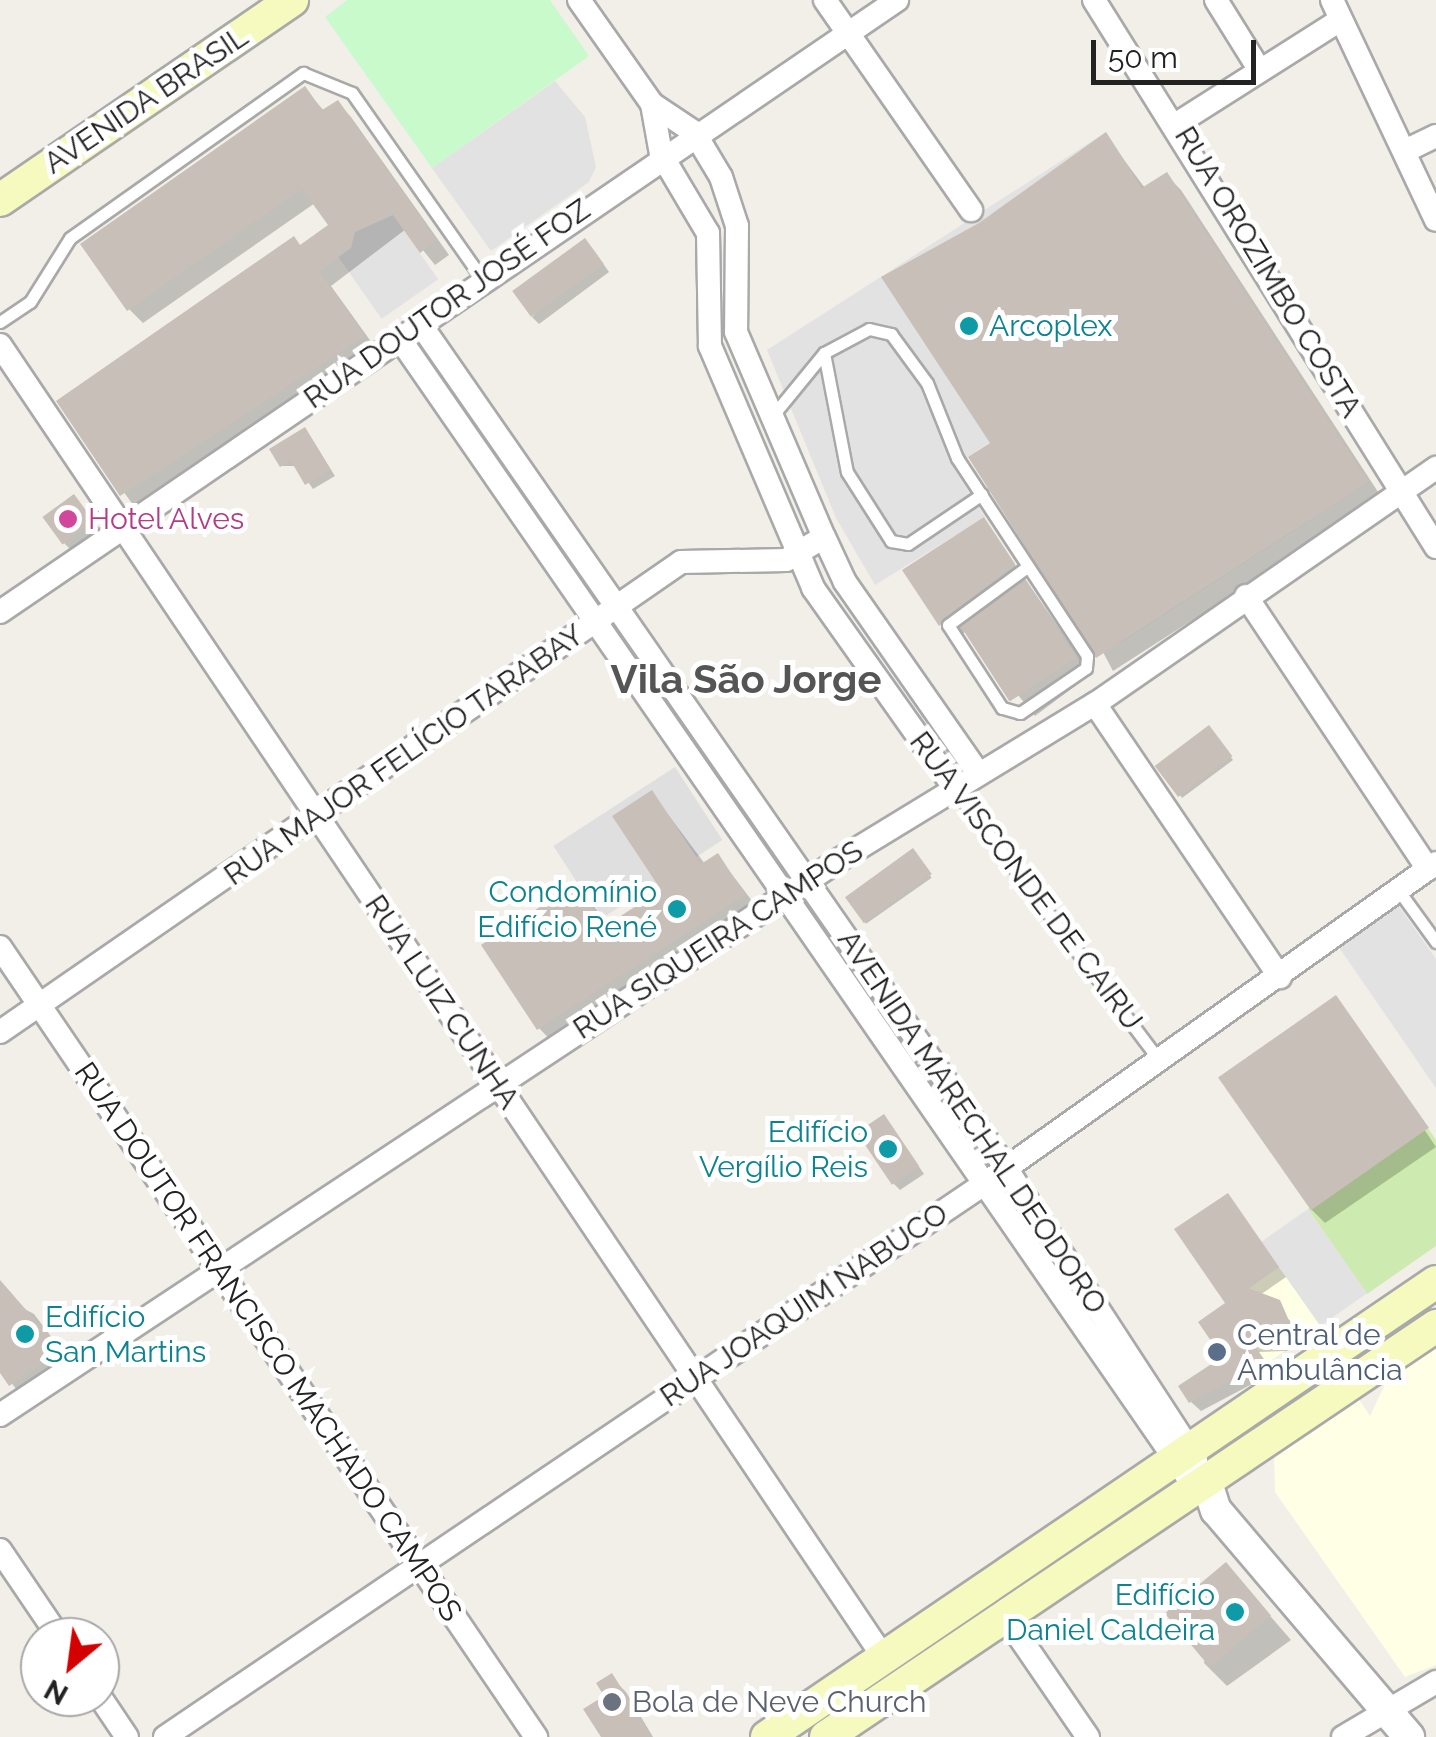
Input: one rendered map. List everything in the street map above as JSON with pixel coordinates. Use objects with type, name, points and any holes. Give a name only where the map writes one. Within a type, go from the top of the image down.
[{"type":"main road","name":"AVENIDA BRASIL","points":[[0,200],[292,0]]},
{"type":"main road","points":[[826,1737],[877,1676],[1182,1456],[1436,1282]]},
{"type":"main road","points":[[766,1737],[877,1676],[1005,1616],[1436,1326]]},
{"type":"street","name":"RUA VISCONDE DE CAIRU","points":[[579,0],[652,104],[694,132],[733,211],[736,332],[824,537],[978,773]]},
{"type":"street","points":[[825,0],[971,210]]},
{"type":"street","name":"RUA DOUTOR JOSÉ FOZ","points":[[0,612],[421,325],[661,154],[897,0]]},
{"type":"street","name":"RUA OROZIMBO COSTA","points":[[1094,0],[1178,123],[1436,546]]},
{"type":"street","points":[[1216,0],[1259,69]]},
{"type":"street","points":[[1178,123],[1259,69],[1335,11],[1436,220]]},
{"type":"street","name":"RUA VISCONDE DE CAIRU","points":[[652,104],[661,154],[708,232],[710,346],[813,588],[954,788]]},
{"type":"street","points":[[1405,151],[1436,136]]},
{"type":"street","name":"AVENIDA MARECHAL DEODORO","points":[[421,325],[1006,1168],[1200,1484]]},
{"type":"street","name":"AVENIDA MARECHAL DEODORO","points":[[400,339],[984,1184],[1182,1456]]},
{"type":"street","name":"RUA LUIZ CUNHA","points":[[0,345],[696,1377],[877,1676]]},
{"type":"street","name":"RUA SIQUEIRA CAMPOS","points":[[0,1415],[808,882],[978,773],[1095,704],[1436,468]]},
{"type":"street","points":[[800,555],[824,537]]},
{"type":"street","name":"RUA MAJOR FELÍCIO TARABAY","points":[[0,1032],[681,562],[800,555]]},
{"type":"street","points":[[1246,596],[1432,866]]},
{"type":"street","points":[[1095,704],[1280,977]]},
{"type":"street","name":"RUA JOAQUIM NABUCO","points":[[164,1737],[984,1184],[1432,866]]},
{"type":"street","name":"RUA DOUTOR FRANCISCO MACHADO CAMPOS","points":[[0,947],[536,1737]]},
{"type":"street","points":[[1200,1484],[1216,1510],[1410,1737]]},
{"type":"street","points":[[0,1550],[45,1617]]},
{"type":"street","points":[[1005,1616],[1088,1737]]},
{"type":"street","points":[[1343,1737],[1386,1708],[1436,1682]]},
{"type":"lane","points":[[0,322],[30,302],[70,238],[303,73],[352,93],[483,280]]},
{"type":"lane","points":[[774,414],[824,352],[870,329],[892,334],[982,494],[1088,661],[1020,714],[1002,708],[948,626],[1027,567]]},
{"type":"lane","points":[[824,352],[847,472],[891,542],[908,544],[982,494]]},
{"type":"lane","name":"RUA VISCONDE DE CAIRU","points":[[954,788],[1159,1060]]},
{"type":"lane","points":[[1399,891],[1436,942]]},
{"type":"shaded area","points":[[555,81],[585,117],[596,167],[589,182],[491,251],[432,168]]},
{"type":"shaded area","points":[[1106,132],[1142,187],[1167,172],[1369,482],[1120,643],[989,443],[953,467],[985,517],[875,585],[836,518],[767,350]]},
{"type":"shaded area","points":[[382,199],[438,279],[382,319],[325,239]]},
{"type":"shaded area","points":[[675,767],[722,840],[601,919],[553,846]]},
{"type":"shaded area","points":[[1398,905],[1436,959],[1436,1088],[1338,946]]},
{"type":"shaded area","points":[[1308,1209],[1367,1293],[1320,1326],[1261,1242]]},
{"type":"shaded area","points":[[1279,1267],[1320,1326],[1267,1363],[1226,1304]]},
{"type":"shaded area","points":[[1436,1347],[1436,1665],[1405,1677],[1275,1492],[1274,1453],[1358,1398],[1370,1416],[1386,1382]]},
{"type":"green space","points":[[347,0],[550,0],[589,56],[432,168],[325,17]]},
{"type":"green space","points":[[1428,1128],[1436,1140],[1436,1246],[1367,1294],[1308,1209]]},
{"type":"building","points":[[305,86],[322,110],[338,100],[437,240],[420,253],[393,215],[355,232],[351,248],[319,271],[365,336],[120,496],[56,401],[294,236],[300,245],[328,225],[302,189],[127,311],[80,244]]},
{"type":"building","points":[[1106,132],[1142,188],[1167,172],[1369,482],[1096,658],[968,457],[990,443],[881,277],[979,223]]},
{"type":"building","points":[[585,238],[604,264],[531,317],[512,291]]},
{"type":"building","points":[[305,427],[331,470],[305,485],[291,461],[280,467],[269,449]]},
{"type":"building","name":"Hotel Alves","points":[[74,494],[94,522],[62,544],[42,517]]},
{"type":"building","points":[[984,517],[1015,564],[939,626],[902,570]]},
{"type":"building","points":[[1026,580],[1077,658],[1010,702],[959,624]]},
{"type":"building","points":[[1209,725],[1232,756],[1178,797],[1155,766]]},
{"type":"building","points":[[652,790],[701,864],[718,853],[745,895],[537,1030],[481,945],[577,883],[605,926],[661,890],[612,816]]},
{"type":"building","points":[[913,848],[932,874],[864,923],[845,897]]},
{"type":"building","points":[[1336,995],[1429,1128],[1311,1210],[1218,1078]]},
{"type":"building","name":"Edifício Vergílio Reis","points":[[884,1114],[919,1166],[892,1185],[857,1132]]},
{"type":"building","points":[[1228,1193],[1279,1267],[1248,1288],[1280,1300],[1290,1323],[1277,1342],[1252,1343],[1265,1362],[1189,1403],[1178,1386],[1222,1357],[1198,1322],[1225,1303],[1174,1229]]},
{"type":"building","name":"Edifício San Martins","points":[[0,1280],[62,1351],[9,1386],[0,1373]]},
{"type":"building","name":"Edifício Daniel Caldeira","points":[[1226,1562],[1271,1616],[1210,1667],[1165,1613]]},
{"type":"building","name":"Bola de Neve Church","points":[[612,1673],[652,1737],[601,1737],[583,1709],[604,1696],[596,1683]]},
{"type":"place","name":"Arcoplex","points":[[969,326]]},
{"type":"place","name":"Hotel Alves","points":[[68,519]]},
{"type":"place","name":"Condomínio Edifício René","points":[[677,909]]},
{"type":"place","name":"Edifício Vergílio Reis","points":[[888,1149]]},
{"type":"place","name":"Edifício San Martins","points":[[25,1334]]},
{"type":"place","name":"Central de Ambulância","points":[[1217,1352]]},
{"type":"place","name":"Edifício Daniel Caldeira","points":[[1235,1612]]},
{"type":"place","name":"Bola de Neve Church","points":[[612,1702]]},
{"type":"district","name":"Vila São Jorge","points":[[746,679]]}]
